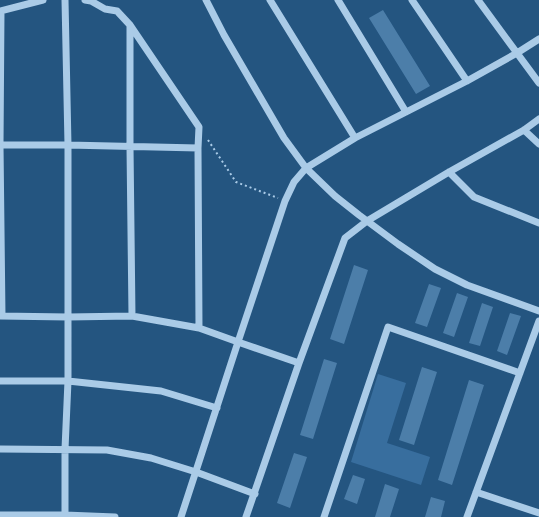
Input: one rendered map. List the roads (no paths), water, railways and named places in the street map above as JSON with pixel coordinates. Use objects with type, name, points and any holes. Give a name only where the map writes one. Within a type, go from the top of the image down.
[{"type":"street","points":[[43,0],[0,11],[1,316],[132,316],[198,328],[299,363]]},
{"type":"street","points":[[65,0],[68,145],[68,381],[65,449],[65,516]]},
{"type":"street","points":[[85,0],[91,1],[105,9],[117,11],[130,25],[199,127],[198,328]]},
{"type":"street","points":[[206,0],[224,35],[284,138],[306,168],[335,196],[398,244],[435,268],[467,285],[539,312]]},
{"type":"street","points":[[270,0],[355,138]]},
{"type":"street","points":[[338,0],[406,112]]},
{"type":"street","points":[[412,0],[467,81]]},
{"type":"street","points":[[478,0],[539,83]]},
{"type":"street","points":[[130,25],[132,316]]},
{"type":"street","points":[[181,517],[285,201],[294,182],[306,168],[355,138],[467,81],[539,39]]},
{"type":"street","points":[[246,517],[299,363],[345,238],[368,221],[524,130],[539,119]]},
{"type":"street","points":[[524,130],[539,144]]},
{"type":"street","points":[[0,145],[198,148]]},
{"type":"street","points":[[450,172],[474,197],[539,224]]},
{"type":"street","points":[[467,517],[539,321]]},
{"type":"street","points":[[324,517],[388,327],[520,373]]},
{"type":"street","points":[[0,381],[68,381],[161,391],[216,408]]},
{"type":"street","points":[[0,449],[107,450],[151,458],[196,472],[255,494]]},
{"type":"street","points":[[476,492],[539,513]]},
{"type":"street","points":[[0,515],[115,517]]}]
